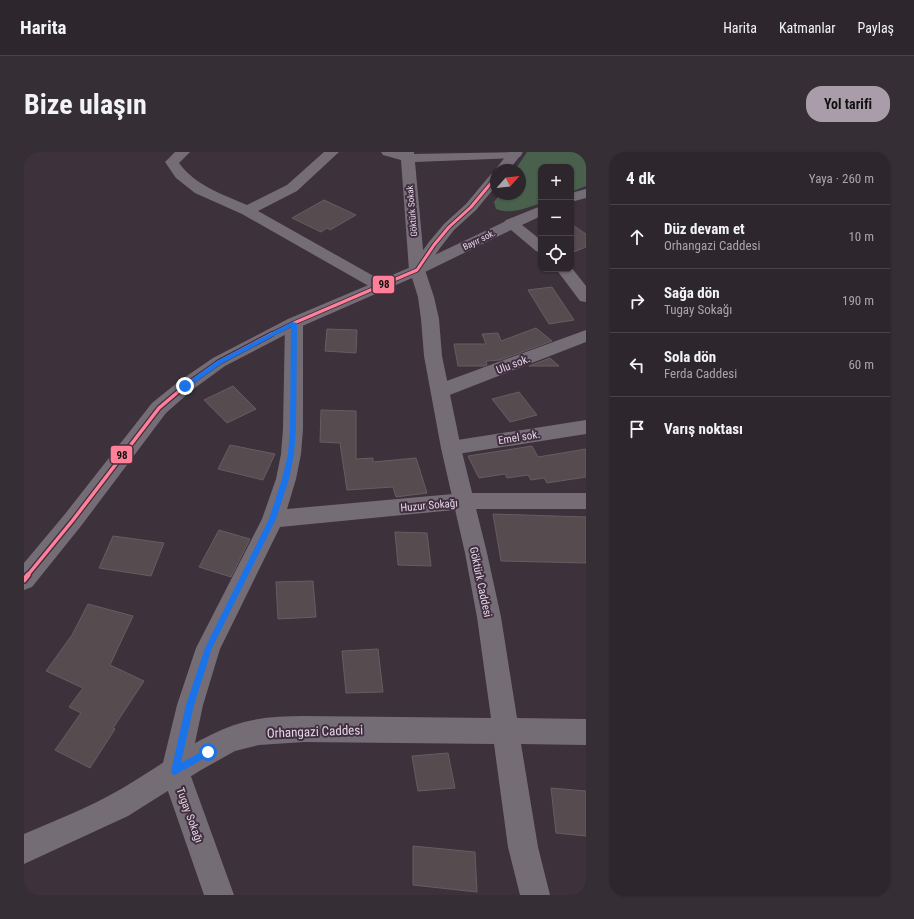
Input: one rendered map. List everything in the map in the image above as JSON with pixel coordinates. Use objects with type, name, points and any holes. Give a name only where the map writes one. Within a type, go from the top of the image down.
[{"type":"street","points":[[183,152],[172,162],[180,175],[200,190],[248,211],[380,286]]},
{"type":"street","points":[[248,211],[292,188],[332,152]]},
{"type":"street","points":[[388,152],[408,155],[515,153]]},
{"type":"street","points":[[507,164],[515,153]]},
{"type":"street","name":"Göktürk Sokak","points":[[408,155],[418,270]]},
{"type":"street","points":[[418,270],[449,227],[471,206],[490,184]]},
{"type":"street","points":[[574,197],[586,193]]},
{"type":"street","name":"Bayır sok.","points":[[24,580],[73,520],[159,408],[185,386],[219,362],[294,323],[418,270],[538,211]]},
{"type":"street","points":[[511,224],[538,246]]},
{"type":"street","name":"Göktürk Caddesi","points":[[418,270],[427,304],[433,356],[451,448],[489,617],[523,847],[535,895]]},
{"type":"street","points":[[566,272],[586,297]]},
{"type":"street","points":[[175,771],[190,705],[208,648],[273,519],[284,485],[291,454],[294,390],[294,323]]},
{"type":"street","name":"Ulu sok.","points":[[440,391],[586,336]]},
{"type":"street","name":"Emel sok.","points":[[451,448],[586,427]]},
{"type":"street","name":"Huzur Sokağı","points":[[273,519],[464,501],[586,501]]},
{"type":"street","name":"Orhangazi Caddesi","points":[[24,849],[122,804],[175,771],[230,740],[249,735],[276,730],[423,729],[506,732],[586,732]]},
{"type":"street","name":"Tugay Sokağı","points":[[175,771],[219,895]]},
{"type":"green space","points":[[527,152],[586,152],[586,186],[574,191],[574,164],[538,164],[538,204],[513,211],[502,211],[496,209],[494,202],[496,200],[526,200],[526,164],[519,164]]},
{"type":"building","points":[[324,200],[356,215],[330,230],[327,228],[321,232],[292,218]]},
{"type":"building","points":[[574,226],[586,234],[586,247],[574,252]]},
{"type":"building","points":[[552,287],[574,320],[549,324],[528,290]]},
{"type":"building","points":[[536,328],[552,341],[500,360],[486,361],[487,365],[484,366],[458,366],[454,344],[486,344],[482,334],[498,333],[501,341]]},
{"type":"building","points":[[327,329],[357,330],[356,353],[325,351]]},
{"type":"building","points":[[550,358],[559,366],[529,366]]},
{"type":"building","points":[[233,386],[256,409],[227,423],[204,400]]},
{"type":"building","points":[[519,392],[537,415],[510,422],[492,399]]},
{"type":"building","points":[[321,410],[356,411],[356,459],[373,458],[373,462],[416,458],[427,493],[396,497],[393,487],[347,490],[340,443],[320,442]]},
{"type":"building","points":[[230,445],[275,454],[263,480],[218,469]]},
{"type":"building","points":[[532,446],[538,457],[586,449],[586,477],[547,483],[544,478],[531,480],[528,475],[507,478],[505,474],[479,478],[468,456]]},
{"type":"building","points":[[493,514],[586,517],[586,563],[501,561]]},
{"type":"building","points":[[219,530],[250,539],[231,577],[199,567]]},
{"type":"building","points":[[395,532],[427,533],[431,566],[398,565]]},
{"type":"building","points":[[113,536],[164,543],[151,576],[99,568]]},
{"type":"building","points":[[313,581],[316,617],[278,619],[276,582]]},
{"type":"building","points":[[88,604],[133,616],[110,665],[144,681],[113,728],[115,729],[90,768],[55,750],[81,713],[69,707],[83,688],[46,671],[72,635]]},
{"type":"building","points":[[378,649],[383,692],[346,693],[342,651]]},
{"type":"building","points":[[448,753],[455,788],[418,791],[412,756]]},
{"type":"building","points":[[551,788],[586,791],[586,836],[556,833]]},
{"type":"building","points":[[413,846],[475,852],[477,892],[413,885]]},
{"type":"transit line","name":"98","points":[[24,580],[73,520],[159,408],[185,386],[219,362],[294,323],[417,270],[434,245],[449,227],[471,207],[490,184]]},
{"type":"route","points":[[185,386],[219,362],[294,323],[293,429],[291,454],[286,479],[273,519],[208,648],[190,705],[175,771],[208,752]]}]
